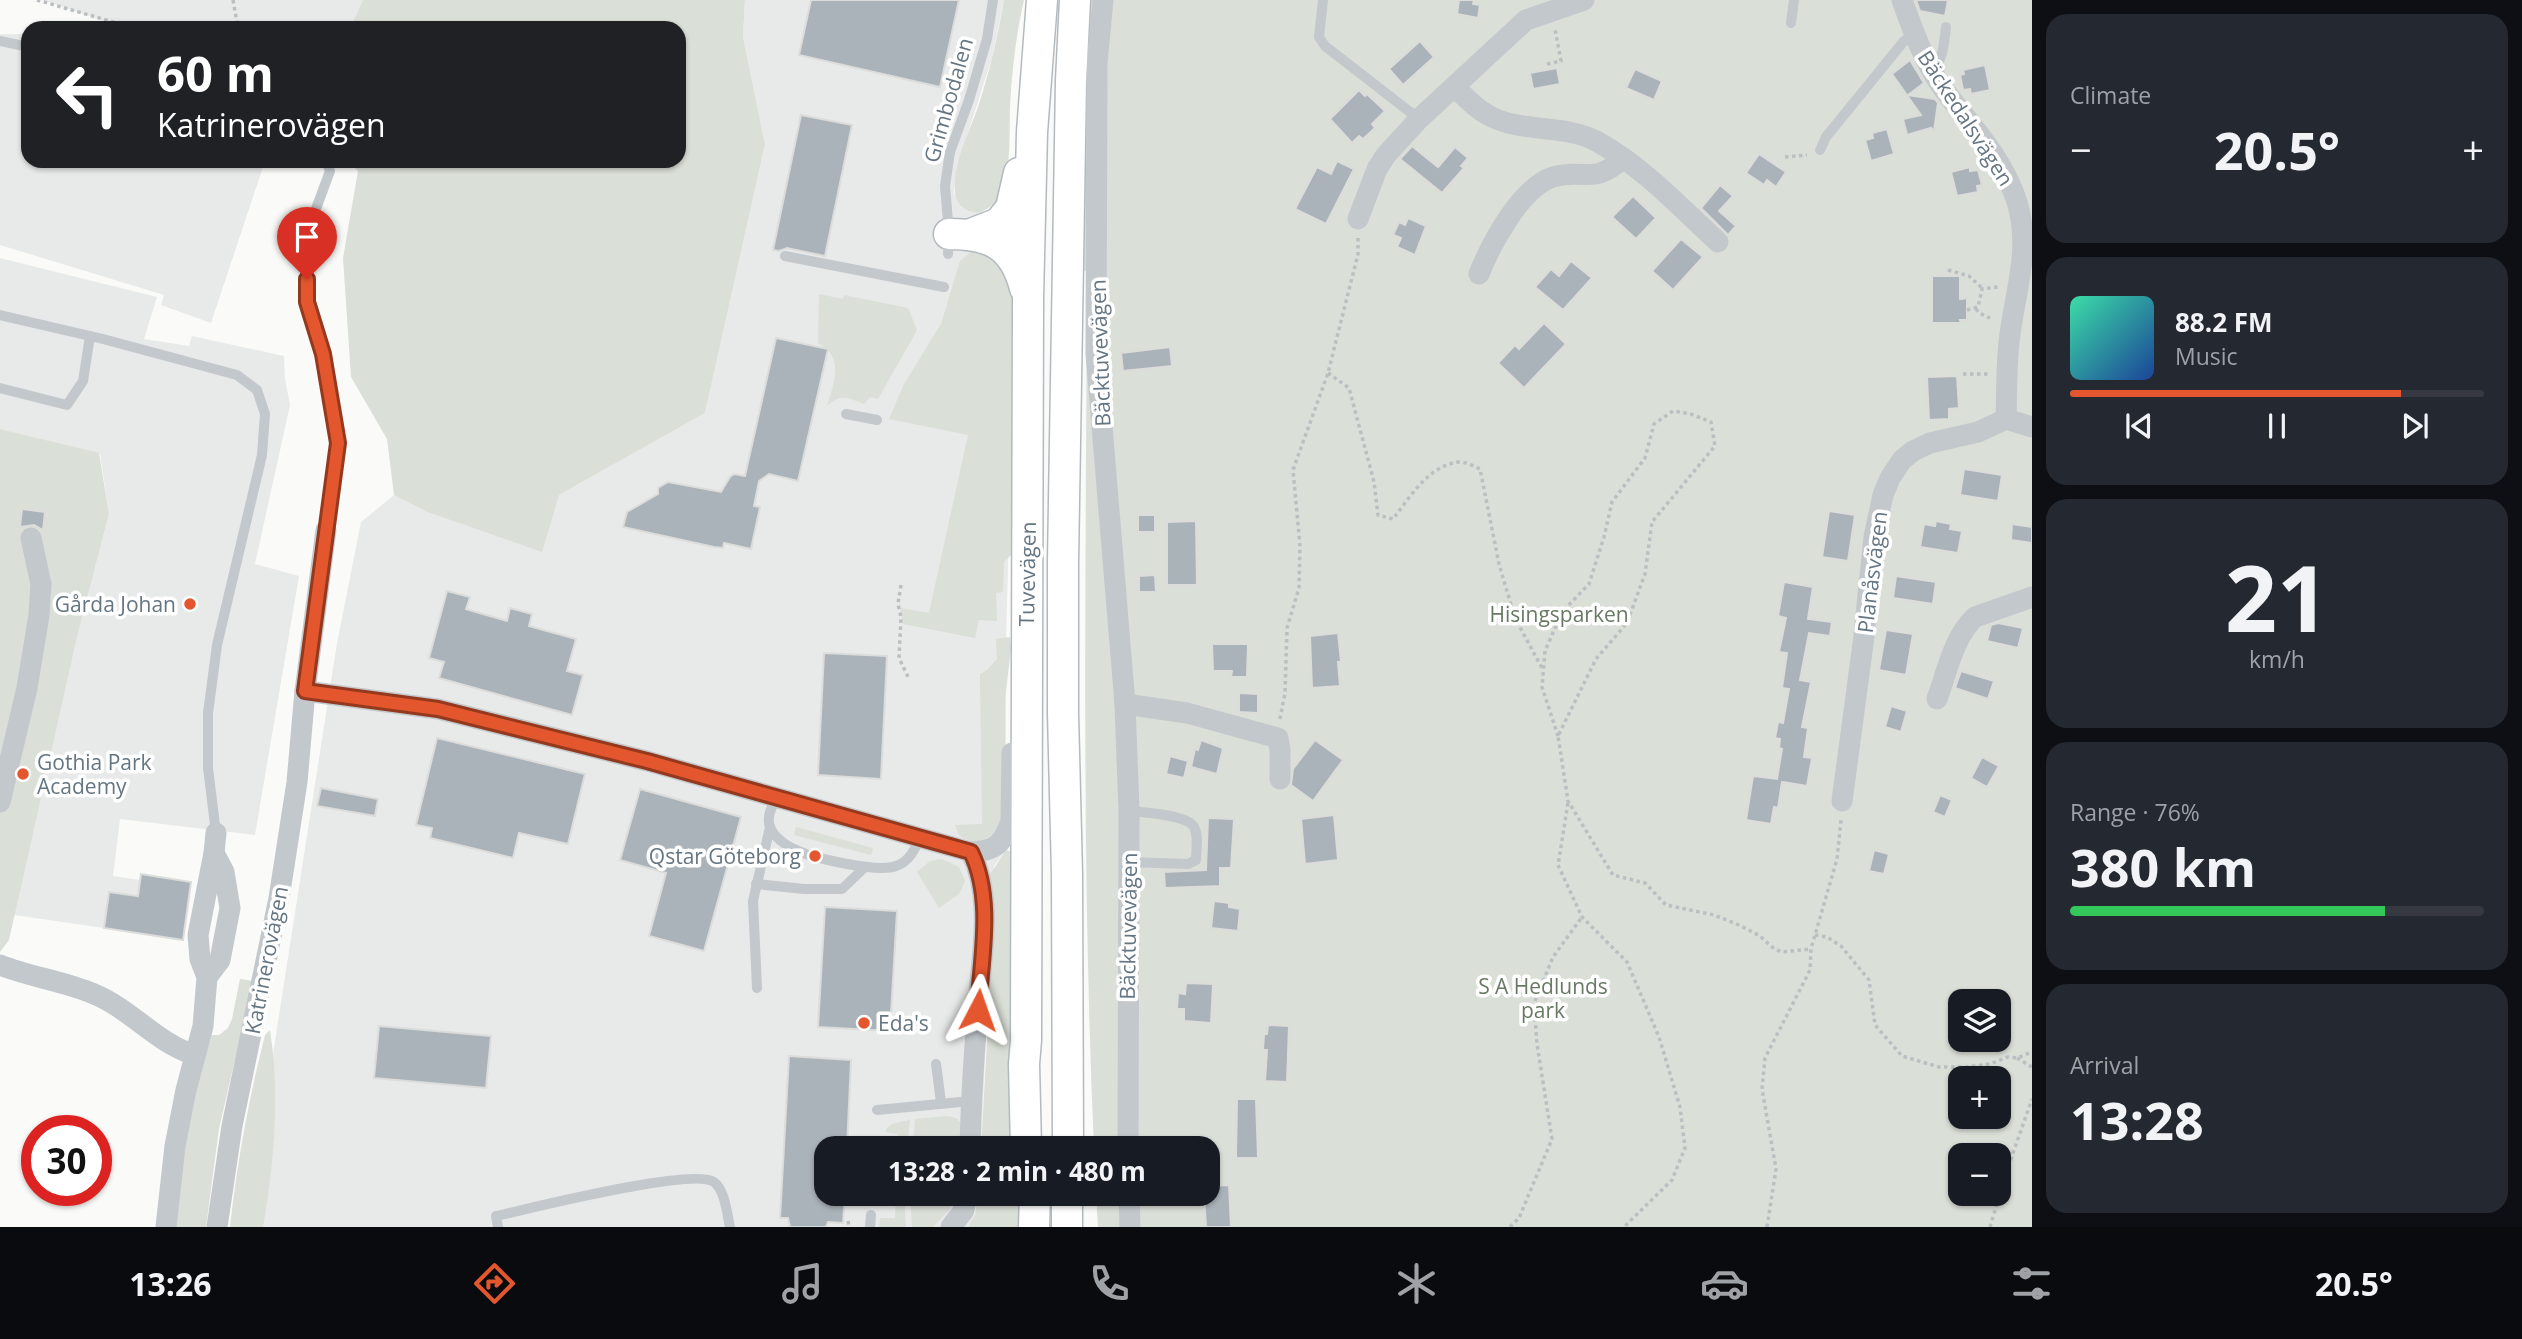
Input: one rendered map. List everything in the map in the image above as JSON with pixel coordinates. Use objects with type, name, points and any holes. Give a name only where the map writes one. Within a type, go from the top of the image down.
[{"type":"main road","points":[[999,223],[1011,208],[1016,190],[1030,41],[1042,0]]},
{"type":"main road","name":"Tuvevägen","points":[[1026,1136],[1028,298],[1032,132],[1042,0]]},
{"type":"main road","name":"Tuvevägen","points":[[1068,1136],[1067,874],[1063,713],[1071,80],[1075,0]]},
{"type":"main road","points":[[956,241],[999,223],[1030,225],[1037,229],[1046,244],[1053,320],[1067,339]]},
{"type":"main road","points":[[956,241],[999,244],[1016,261],[1028,298]]},
{"type":"main road","points":[[1034,1227],[1035,1206]]},
{"type":"main road","points":[[1067,1206],[1068,1227]]},
{"type":"street","name":"Bäcktuvevägen","points":[[1103,0],[1097,63],[1096,354],[1125,704],[1129,811],[1128,1136]]},
{"type":"street","name":"Bäckedalsvägen","points":[[1902,0],[1914,35],[1931,69],[1977,131],[2011,187],[2017,204],[2024,239],[2024,259],[2010,335],[2006,419]]},
{"type":"street","points":[[1358,219],[1377,170],[1386,155],[1419,119],[1526,20],[1577,1]]},
{"type":"street","points":[[1455,87],[1488,116],[1506,123],[1573,133],[1596,141],[1642,172],[1718,242]]},
{"type":"street","points":[[1479,274],[1495,240],[1530,191],[1551,177],[1609,171],[1623,158]]},
{"type":"street","points":[[2006,419],[2032,427]]},
{"type":"street","name":"Planåsvägen","points":[[1842,801],[1864,640],[1874,537],[1883,495],[1890,478],[1902,460],[1913,451],[1930,443],[1978,432],[2006,419]]},
{"type":"street","name":"Katrinerovägen","points":[[218,1227],[232,1126],[279,898],[297,782],[305,691],[326,530]]},
{"type":"street","points":[[0,802],[27,688],[39,615],[41,584],[31,538]]},
{"type":"street","points":[[1937,699],[1957,645],[1970,622],[1975,617],[2032,597]]},
{"type":"street","points":[[305,691],[438,709],[647,761],[971,852],[988,851],[1002,840],[1011,821],[1012,717],[1026,696]]},
{"type":"street","points":[[1125,704],[1187,713],[1278,738],[1280,779]]},
{"type":"street","points":[[166,1227],[175,1146],[203,1026],[207,977],[220,960],[230,908],[224,872],[215,843]]},
{"type":"street","points":[[970,1136],[984,937],[980,871],[971,852]]},
{"type":"street","points":[[0,966],[94,994],[123,1010],[165,1043],[195,1055]]},
{"type":"street","points":[[951,1227],[965,1206]]},
{"type":"street","points":[[1129,1206],[1130,1227]]},
{"type":"lane","name":"Grimbodalen","points":[[956,241],[945,186],[950,152],[984,51],[993,0]]},
{"type":"lane","points":[[1323,0],[1319,37],[1325,47],[1419,119]]},
{"type":"lane","points":[[1791,23],[1794,0]]},
{"type":"lane","points":[[1931,69],[1938,65],[1941,59],[1946,27]]},
{"type":"lane","points":[[1820,150],[1826,137],[1895,51],[1914,35]]},
{"type":"lane","points":[[0,41],[21,46]]},
{"type":"lane","points":[[326,530],[338,443],[323,354],[307,302],[307,233],[329,168]]},
{"type":"lane","points":[[785,256],[944,287]]},
{"type":"lane","points":[[0,315],[237,375],[257,390],[265,414],[262,455],[217,645],[208,713],[208,768],[215,843]]},
{"type":"lane","points":[[0,388],[67,405],[83,381],[90,336]]},
{"type":"lane","points":[[846,414],[877,420]]},
{"type":"lane","points":[[757,988],[753,901],[770,827],[769,810],[778,797]]},
{"type":"lane","points":[[1128,862],[1188,864],[1196,860],[1197,841],[1194,827],[1187,820],[1129,811]]},
{"type":"lane","points":[[770,827],[781,841],[796,851],[864,868],[895,867],[914,851],[920,838]]},
{"type":"lane","points":[[756,884],[804,889],[842,889],[864,868]]},
{"type":"lane","points":[[936,1064],[941,1102]]},
{"type":"lane","points":[[877,1110],[971,1101]]},
{"type":"lane","points":[[498,1227],[496,1216],[602,1193],[700,1178],[713,1182],[721,1191],[730,1227]]},
{"type":"lane","points":[[870,1227],[871,1215]]},
{"type":"path","points":[[37,0],[110,21]]},
{"type":"path","points":[[233,0],[236,21]]},
{"type":"path","points":[[1547,64],[1561,61],[1550,10]]},
{"type":"path","points":[[1785,157],[1809,155],[1820,150]]},
{"type":"path","points":[[1278,738],[1284,693],[1287,628],[1299,588],[1300,546],[1293,470],[1328,373],[1358,254],[1358,219]]},
{"type":"path","points":[[1948,270],[1969,276],[1982,289],[2018,288]]},
{"type":"path","points":[[1976,309],[1982,289]]},
{"type":"path","points":[[1967,310],[1976,309]]},
{"type":"path","points":[[1976,309],[1990,318]]},
{"type":"path","points":[[1328,373],[1349,388],[1374,482],[1378,515],[1392,519],[1420,485],[1439,468],[1462,462],[1480,469],[1499,564],[1515,618],[1544,671]]},
{"type":"path","points":[[1963,374],[2007,374]]},
{"type":"path","points":[[1558,736],[1596,659],[1627,623],[1645,575],[1652,522],[1715,446],[1711,422],[1691,414],[1673,411],[1654,424],[1645,458],[1612,502],[1604,537],[1588,584],[1562,612],[1545,651],[1542,687],[1558,736],[1568,801],[1558,865],[1582,917],[1627,962],[1659,1037],[1680,1107],[1685,1148],[1672,1180],[1624,1227]]},
{"type":"path","points":[[901,586],[898,604],[901,617],[899,658],[909,679]]},
{"type":"path","points":[[1568,801],[1613,876],[1644,883],[1666,905],[1713,915],[1739,925],[1760,936],[1781,952],[1811,949]]},
{"type":"path","points":[[1767,1227],[1776,1170],[1762,1089],[1765,1058],[1810,970],[1811,949],[1838,859],[1842,801]]},
{"type":"path","points":[[1510,1227],[1519,1218],[1552,1139],[1536,1044],[1534,1003],[1553,957],[1582,917]]},
{"type":"path","points":[[1815,934],[1827,937],[1841,946],[1869,980],[1875,1025],[1902,1056],[1939,1067],[1990,1064],[2008,1057],[2017,1058],[2032,1068]]},
{"type":"path","points":[[2017,1058],[2032,1052]]},
{"type":"path","points":[[1990,1227],[2032,1099]]},
{"type":"path","points":[[848,1221],[849,1227]]},
{"type":"shaded area","points":[[42,0],[363,0],[353,21],[104,21]]},
{"type":"shaded area","points":[[745,0],[1004,0],[992,58],[957,167],[954,193],[962,208],[972,212],[982,211],[982,247],[1014,358],[1006,640],[1006,850],[994,866],[982,1136],[814,1136],[814,1206],[976,1206],[973,1219],[968,1227],[233,1227],[268,1086],[337,643],[361,522],[394,495],[425,511],[559,495],[705,413],[765,144],[743,37]]},
{"type":"shaded area","points":[[0,34],[21,34],[21,168],[263,168],[211,323],[161,305],[164,295],[0,245]]},
{"type":"shaded area","name":"Gårda Johan","points":[[0,258],[157,297],[144,339],[189,346],[192,336],[284,356],[290,405],[255,564],[299,576],[255,835],[120,819],[113,876],[140,880],[138,896],[109,892],[104,928],[14,915],[78,633],[109,514],[100,454],[0,429]]},
{"type":"green space","points":[[363,0],[745,0],[743,37],[765,144],[705,413],[559,495],[542,552],[425,511],[394,495],[387,439],[351,377],[343,258],[358,171],[355,168],[686,168],[686,21],[353,21]]},
{"type":"green space","points":[[1004,0],[1024,0],[1012,79],[1008,164],[999,198],[986,210],[975,212],[966,210],[959,204],[955,180],[959,158],[987,78]]},
{"type":"green space","name":"Hisingsparken","points":[[1087,0],[2032,0],[2032,1227],[1098,1227],[1097,1206],[1220,1206],[1220,1136],[1094,1136],[1086,819],[1087,271],[1082,271]]},
{"type":"green space","points":[[989,249],[1015,286],[1012,554],[1004,562],[1003,592],[996,593],[997,621],[979,620],[975,638],[903,624],[900,608],[929,613],[968,435],[889,419],[904,384],[941,324],[960,261],[973,250]]},
{"type":"green space","points":[[819,294],[843,299],[844,295],[908,308],[917,330],[878,399],[870,397],[864,404],[840,398],[827,406],[835,363],[832,356],[818,343]]},
{"type":"green space","name":"Gothia Park Academy","points":[[0,429],[99,453],[109,514],[78,633],[9,940],[0,952]]},
{"type":"green space","points":[[1010,637],[1005,700],[1005,816],[997,829],[986,838],[980,841],[966,840],[959,835],[955,825],[982,824],[980,674],[997,659],[996,639]]},
{"type":"green space","points":[[796,827],[873,848],[871,855],[794,835]]},
{"type":"green space","points":[[1006,850],[1013,852],[1020,1136],[982,1136],[991,969],[989,876]]},
{"type":"green space","points":[[942,859],[959,867],[965,881],[959,894],[939,908],[917,872],[930,861]]},
{"type":"green space","points":[[240,979],[253,981],[219,1129],[206,1227],[173,1227],[178,1182],[207,1035],[219,1035],[228,1028]]},
{"type":"green space","points":[[270,1030],[275,1104],[270,1179],[263,1227],[230,1227],[249,1106],[265,1035]]},
{"type":"green space","points":[[947,1116],[956,1118],[961,1123],[961,1136],[914,1136],[915,1119]]},
{"type":"green space","points":[[910,1120],[908,1136],[885,1132],[892,1124]]},
{"type":"green space","points":[[896,1206],[905,1206],[906,1227],[879,1227],[880,1218],[895,1218]]},
{"type":"green space","points":[[911,1206],[951,1206],[933,1227],[912,1227]]},
{"type":"green space","points":[[976,1206],[1028,1206],[1027,1227],[968,1227]]},
{"type":"building","points":[[811,0],[959,0],[940,87],[799,55]]},
{"type":"building","points":[[1459,0],[1474,0],[1473,4],[1480,5],[1478,18],[1457,14]]},
{"type":"building","points":[[1916,0],[1948,0],[1945,16],[1920,11]]},
{"type":"building","points":[[1420,41],[1434,57],[1403,85],[1389,69]]},
{"type":"building","points":[[1910,60],[1924,83],[1908,95],[1935,99],[1938,103],[1934,131],[1931,128],[1907,135],[1903,119],[1921,115],[1892,74]]},
{"type":"building","points":[[1985,65],[1990,90],[1971,94],[1970,89],[1963,90],[1960,75],[1964,74],[1963,70]]},
{"type":"building","points":[[1557,68],[1560,84],[1533,89],[1530,73]]},
{"type":"building","points":[[1635,69],[1662,81],[1654,100],[1626,88]]},
{"type":"building","points":[[1359,90],[1385,111],[1372,124],[1375,128],[1363,139],[1359,136],[1352,143],[1330,119]]},
{"type":"building","points":[[801,115],[852,125],[825,256],[787,248],[773,250]]},
{"type":"building","points":[[1887,129],[1894,154],[1871,161],[1865,140],[1873,138],[1872,133]]},
{"type":"building","points":[[1412,146],[1438,167],[1455,147],[1468,158],[1461,166],[1464,168],[1442,193],[1400,159]]},
{"type":"building","points":[[1759,154],[1786,172],[1776,187],[1767,180],[1764,185],[1746,173]]},
{"type":"building","points":[[1337,161],[1354,169],[1326,224],[1295,209],[1317,167],[1331,174]]},
{"type":"building","points":[[1970,167],[1970,171],[1978,170],[1982,185],[1977,186],[1978,192],[1957,196],[1951,172]]},
{"type":"building","points":[[1720,185],[1733,196],[1719,211],[1736,226],[1728,235],[1701,208]]},
{"type":"building","points":[[1633,196],[1656,218],[1636,239],[1612,217]]},
{"type":"building","points":[[1408,218],[1426,226],[1415,255],[1397,247],[1401,238],[1393,235],[1399,222],[1405,225]]},
{"type":"building","points":[[1681,239],[1703,257],[1673,290],[1652,271]]},
{"type":"building","points":[[1571,261],[1592,278],[1563,310],[1535,287],[1551,269],[1559,276]]},
{"type":"building","points":[[1932,276],[1960,276],[1960,299],[1967,298],[1967,320],[1960,320],[1961,323],[1932,323]]},
{"type":"building","points":[[1544,323],[1566,344],[1524,388],[1498,363],[1515,345],[1519,349]]},
{"type":"building","points":[[776,338],[828,349],[798,481],[769,474],[759,481],[754,506],[760,507],[751,549],[724,543],[723,548],[714,547],[623,527],[627,512],[658,494],[658,488],[668,482],[721,492],[734,474],[745,476]]},
{"type":"building","points":[[1170,347],[1172,366],[1123,371],[1121,353]]},
{"type":"building","points":[[1957,376],[1959,408],[1949,409],[1949,419],[1929,420],[1927,377]]},
{"type":"building","points":[[1964,469],[2002,475],[1998,501],[1960,495]]},
{"type":"building","points":[[22,509],[45,512],[43,530],[34,525],[20,527]]},
{"type":"building","points":[[1829,511],[1855,515],[1848,561],[1822,557]]},
{"type":"building","points":[[1138,515],[1155,515],[1155,532],[1138,532]]},
{"type":"building","points":[[1196,521],[1197,585],[1167,585],[1167,522]]},
{"type":"building","points":[[1936,521],[1951,524],[1950,529],[1962,531],[1958,553],[1920,547],[1924,524],[1935,526]]},
{"type":"building","points":[[2012,524],[2032,527],[2032,543],[2011,540]]},
{"type":"building","points":[[1155,575],[1156,592],[1139,592],[1139,576]]},
{"type":"building","points":[[1896,576],[1936,582],[1933,604],[1893,598]]},
{"type":"building","points":[[1784,582],[1813,587],[1808,619],[1832,622],[1830,636],[1809,633],[1800,680],[1811,682],[1802,727],[1808,728],[1804,757],[1812,758],[1807,786],[1782,782],[1778,808],[1774,807],[1771,824],[1746,820],[1753,776],[1777,779],[1782,749],[1779,748],[1780,739],[1775,738],[1778,722],[1783,723],[1789,689],[1782,688],[1787,653],[1779,652],[1786,618],[1778,616]]},
{"type":"building","points":[[447,591],[470,597],[466,609],[507,621],[510,608],[532,614],[529,626],[576,639],[567,671],[583,675],[572,715],[439,678],[444,662],[429,658]]},
{"type":"building","points":[[1998,623],[2023,628],[2018,648],[1987,641],[1991,625]]},
{"type":"building","points":[[1886,630],[1913,634],[1906,675],[1879,670]]},
{"type":"building","points":[[1338,633],[1340,686],[1312,688],[1310,636]]},
{"type":"building","points":[[1212,644],[1248,644],[1247,677],[1231,677],[1232,671],[1213,671]]},
{"type":"building","points":[[824,653],[887,656],[881,779],[818,775]]},
{"type":"building","points":[[1961,671],[1994,681],[1988,699],[1955,688]]},
{"type":"building","points":[[1239,693],[1258,694],[1258,713],[1239,712]]},
{"type":"building","points":[[1891,706],[1907,711],[1901,732],[1885,727]]},
{"type":"building","points":[[437,738],[585,774],[568,844],[519,833],[513,858],[430,838],[432,828],[416,825]]},
{"type":"building","points":[[1201,740],[1223,748],[1217,774],[1191,767],[1195,749],[1198,750]]},
{"type":"building","points":[[1315,740],[1343,760],[1313,801],[1291,785],[1293,769]]},
{"type":"building","points":[[1170,756],[1188,761],[1184,778],[1166,774]]},
{"type":"building","points":[[1982,757],[1999,766],[1987,787],[1971,778]]},
{"type":"building","points":[[321,788],[378,799],[375,816],[317,806]]},
{"type":"building","points":[[640,789],[741,817],[704,951],[649,936],[666,873],[620,860]]},
{"type":"building","points":[[1940,795],[1952,800],[1945,817],[1933,812]]},
{"type":"building","points":[[1334,815],[1338,860],[1305,864],[1301,819]]},
{"type":"building","points":[[1208,818],[1234,819],[1231,868],[1220,868],[1220,886],[1165,888],[1164,872],[1206,870]]},
{"type":"building","points":[[1874,850],[1889,854],[1884,874],[1869,871]]},
{"type":"building","points":[[141,874],[191,882],[183,940],[104,928],[109,892],[138,896]]},
{"type":"building","points":[[1214,901],[1229,903],[1229,907],[1240,909],[1238,931],[1211,928]]},
{"type":"building","points":[[825,907],[897,911],[890,1031],[818,1027]]},
{"type":"building","points":[[1186,983],[1213,984],[1211,1023],[1184,1021],[1184,1009],[1177,1009],[1178,993],[1185,994]]},
{"type":"building","points":[[1268,1025],[1289,1026],[1287,1082],[1265,1081],[1267,1050],[1263,1050],[1264,1034],[1267,1034]]},
{"type":"building","points":[[379,1026],[491,1036],[486,1088],[374,1078]]},
{"type":"building","points":[[789,1056],[851,1060],[848,1136],[814,1136],[814,1206],[844,1206],[843,1223],[828,1222],[826,1227],[790,1227],[788,1218],[780,1218]]},
{"type":"building","points":[[1237,1099],[1256,1099],[1258,1158],[1236,1158]]},
{"type":"building","points":[[1220,1185],[1229,1185],[1231,1227],[1206,1227],[1205,1206],[1220,1206]]},
{"type":"place","name":"Gårda Johan","points":[[190,604]]},
{"type":"place","name":"Gothia Park Academy","points":[[23,774]]},
{"type":"place","name":"Qstar Göteborg","points":[[815,856]]},
{"type":"place","name":"Eda's","points":[[864,1023]]},
{"type":"route","points":[[307,279],[307,302],[323,354],[338,443],[305,691],[438,709],[647,761],[971,852],[980,871],[983,900],[984,937],[978,1010]]},
{"type":"park label","name":"S A Hedlunds park","points":[[1543,998]]}]
